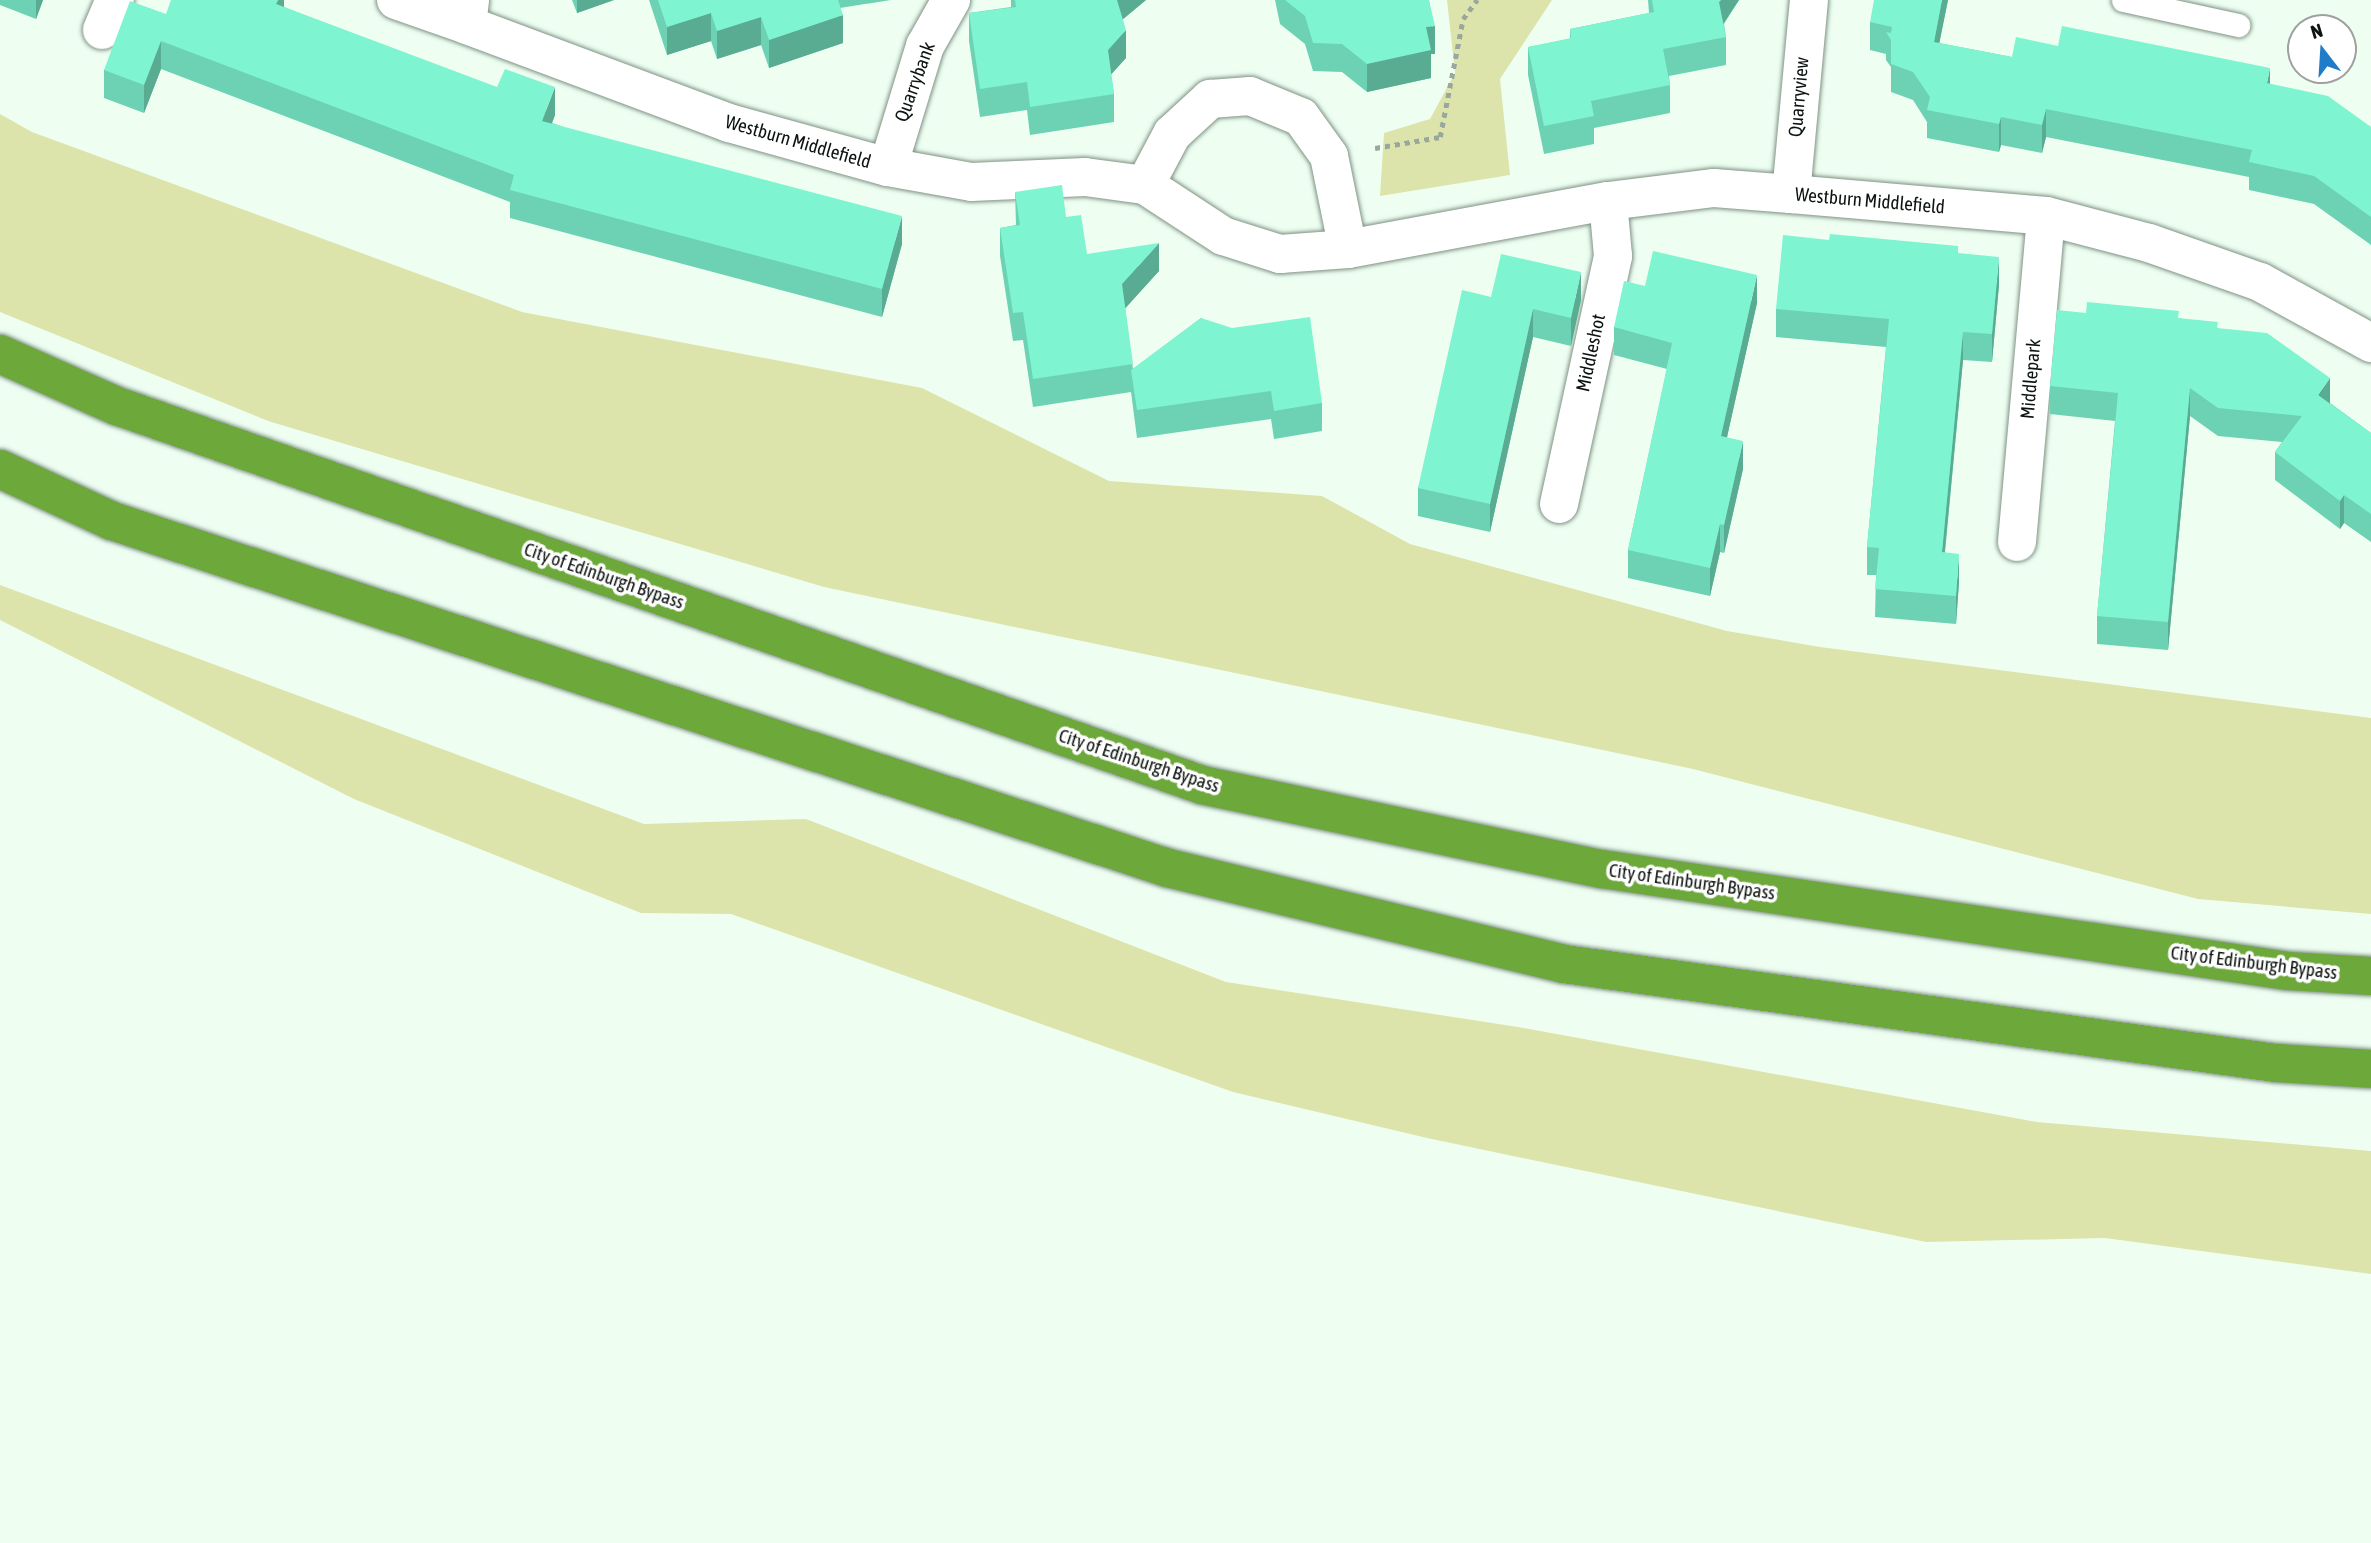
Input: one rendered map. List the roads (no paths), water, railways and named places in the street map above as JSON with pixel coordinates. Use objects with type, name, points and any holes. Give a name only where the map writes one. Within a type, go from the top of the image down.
[{"type":"highway","name":"City of Edinburgh Bypass","points":[[0,354],[117,405],[1202,785],[1602,869],[2288,971],[2371,976]]},
{"type":"highway","points":[[0,469],[112,521],[1168,868],[1564,964],[2276,1063],[2371,1069]]},
{"type":"street","name":"Westburn Middlefield","points":[[396,0],[468,12],[729,123],[888,167],[971,182],[1085,177],[1145,185],[1223,236],[1280,254],[1348,248],[1608,201],[1714,188],[1791,194],[2046,216],[2149,243],[2260,282],[2371,343]]},
{"type":"street","name":"Quarrybank","points":[[888,167],[925,46],[951,0]]},
{"type":"street","name":"Quarryview","points":[[1791,194],[1809,0]]},
{"type":"street","points":[[1145,185],[1172,134],[1210,99],[1250,96],[1301,117],[1329,156],[1348,248]]},
{"type":"street","name":"Middleshot","points":[[1559,504],[1613,256],[1608,201]]},
{"type":"street","name":"Middlepark","points":[[2017,542],[2046,216]]},
{"type":"lane","points":[[2123,0],[2238,25]]}]
